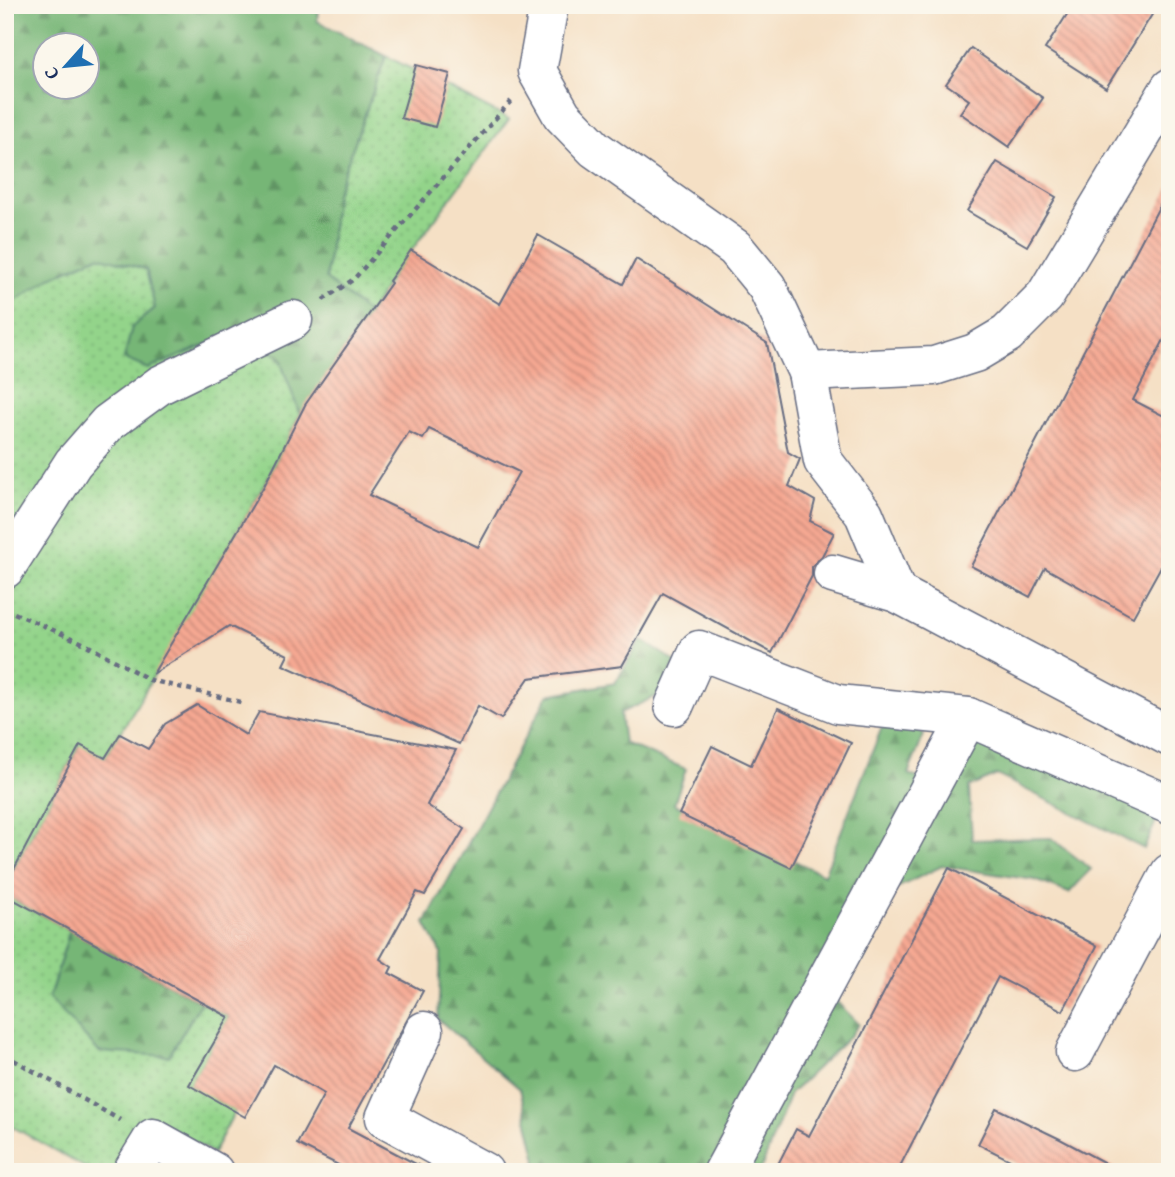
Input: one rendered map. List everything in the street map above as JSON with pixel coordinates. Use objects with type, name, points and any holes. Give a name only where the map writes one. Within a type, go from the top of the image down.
[{"type":"street","points":[[549,5],[537,71],[562,115],[595,149],[735,248],[767,287],[807,372],[822,461],[864,514],[897,593]]},
{"type":"street","points":[[807,372],[934,366],[975,353],[1007,334],[1045,296],[1170,88]]},
{"type":"street","points":[[5,569],[72,463],[108,423],[160,385],[293,320]]},
{"type":"street","points":[[833,574],[897,593],[1170,737]]},
{"type":"street","points":[[674,706],[699,650],[838,704],[968,717],[1170,805]]},
{"type":"street","points":[[723,1172],[968,717]]},
{"type":"street","points":[[1075,1052],[1170,873]]},
{"type":"street","points":[[424,1031],[385,1118],[484,1172]]},
{"type":"street","points":[[132,1172],[153,1138],[214,1172]]},
{"type":"path","points":[[293,320],[354,279],[537,71]]},
{"type":"path","points":[[5,609],[83,643],[150,680],[241,702]]},
{"type":"path","points":[[5,1055],[153,1138]]},
{"type":"green space","points":[[5,5],[320,5],[317,21],[386,56],[336,194],[326,279],[369,314],[300,415],[280,360],[258,336],[240,331],[148,369],[124,359],[132,327],[155,308],[146,269],[98,256],[50,278],[5,308]]},
{"type":"green space","points":[[386,56],[509,119],[389,281],[369,314],[326,280],[336,194]]},
{"type":"green space","points":[[98,256],[146,269],[155,308],[132,327],[240,331],[259,336],[280,360],[300,415],[266,482],[105,758],[79,746],[5,886],[5,308],[50,278]]},
{"type":"green space","points":[[641,640],[676,662],[657,696],[620,713],[624,743],[686,769],[674,804],[824,875],[882,727],[906,716],[924,735],[908,774],[941,788],[973,745],[999,731],[1160,812],[1144,849],[997,775],[969,787],[972,840],[1051,838],[1091,869],[1069,893],[1035,880],[942,866],[845,913],[817,982],[859,1024],[790,1094],[760,1172],[533,1172],[537,1160],[520,1089],[438,1019],[441,953],[425,923],[548,695],[615,683]]},
{"type":"green space","points":[[5,895],[70,930],[49,998],[169,1056],[201,1002],[229,1017],[190,1084],[235,1111],[213,1153],[147,1115],[115,1172],[93,1172],[13,1127],[5,1141]]},
{"type":"green space","points":[[70,930],[201,1002],[169,1056],[99,1052],[49,998]]},
{"type":"building","points":[[1073,5],[1158,5],[1106,88],[1045,49]]},
{"type":"building","points":[[971,48],[1043,98],[1009,147],[960,113],[969,100],[946,84]]},
{"type":"building","points":[[416,65],[450,74],[435,127],[401,118]]},
{"type":"building","points":[[997,162],[1056,197],[1027,246],[967,211]]},
{"type":"building","points":[[1170,186],[1170,328],[1133,400],[1170,419],[1170,550],[1133,617],[1045,568],[1030,597],[971,566]]},
{"type":"building","points":[[538,235],[623,284],[636,259],[767,343],[788,452],[800,459],[789,486],[815,501],[810,521],[834,533],[822,556],[812,567],[812,576],[772,653],[663,593],[622,666],[529,678],[501,719],[478,706],[459,744],[283,665],[288,655],[229,626],[153,674],[264,486],[305,405],[391,283],[389,281],[411,250],[500,304]],"holes":[[[429,429],[519,472],[478,547],[369,495],[409,432],[423,439]]]},
{"type":"building","points":[[197,705],[246,735],[259,712],[456,750],[427,805],[464,829],[425,895],[417,892],[380,959],[392,967],[389,973],[423,991],[348,1128],[431,1172],[352,1172],[297,1144],[324,1094],[274,1065],[245,1117],[189,1085],[229,1017],[5,895],[5,886],[80,745],[105,758],[120,734],[148,749],[165,724]]},
{"type":"building","points":[[778,708],[851,743],[791,868],[679,814],[712,746],[751,765]]},
{"type":"building","points":[[949,868],[1097,946],[1063,1011],[998,977],[897,1172],[774,1172],[796,1129],[809,1136]]},
{"type":"building","points":[[996,1108],[1122,1172],[1034,1172],[978,1144]]}]
